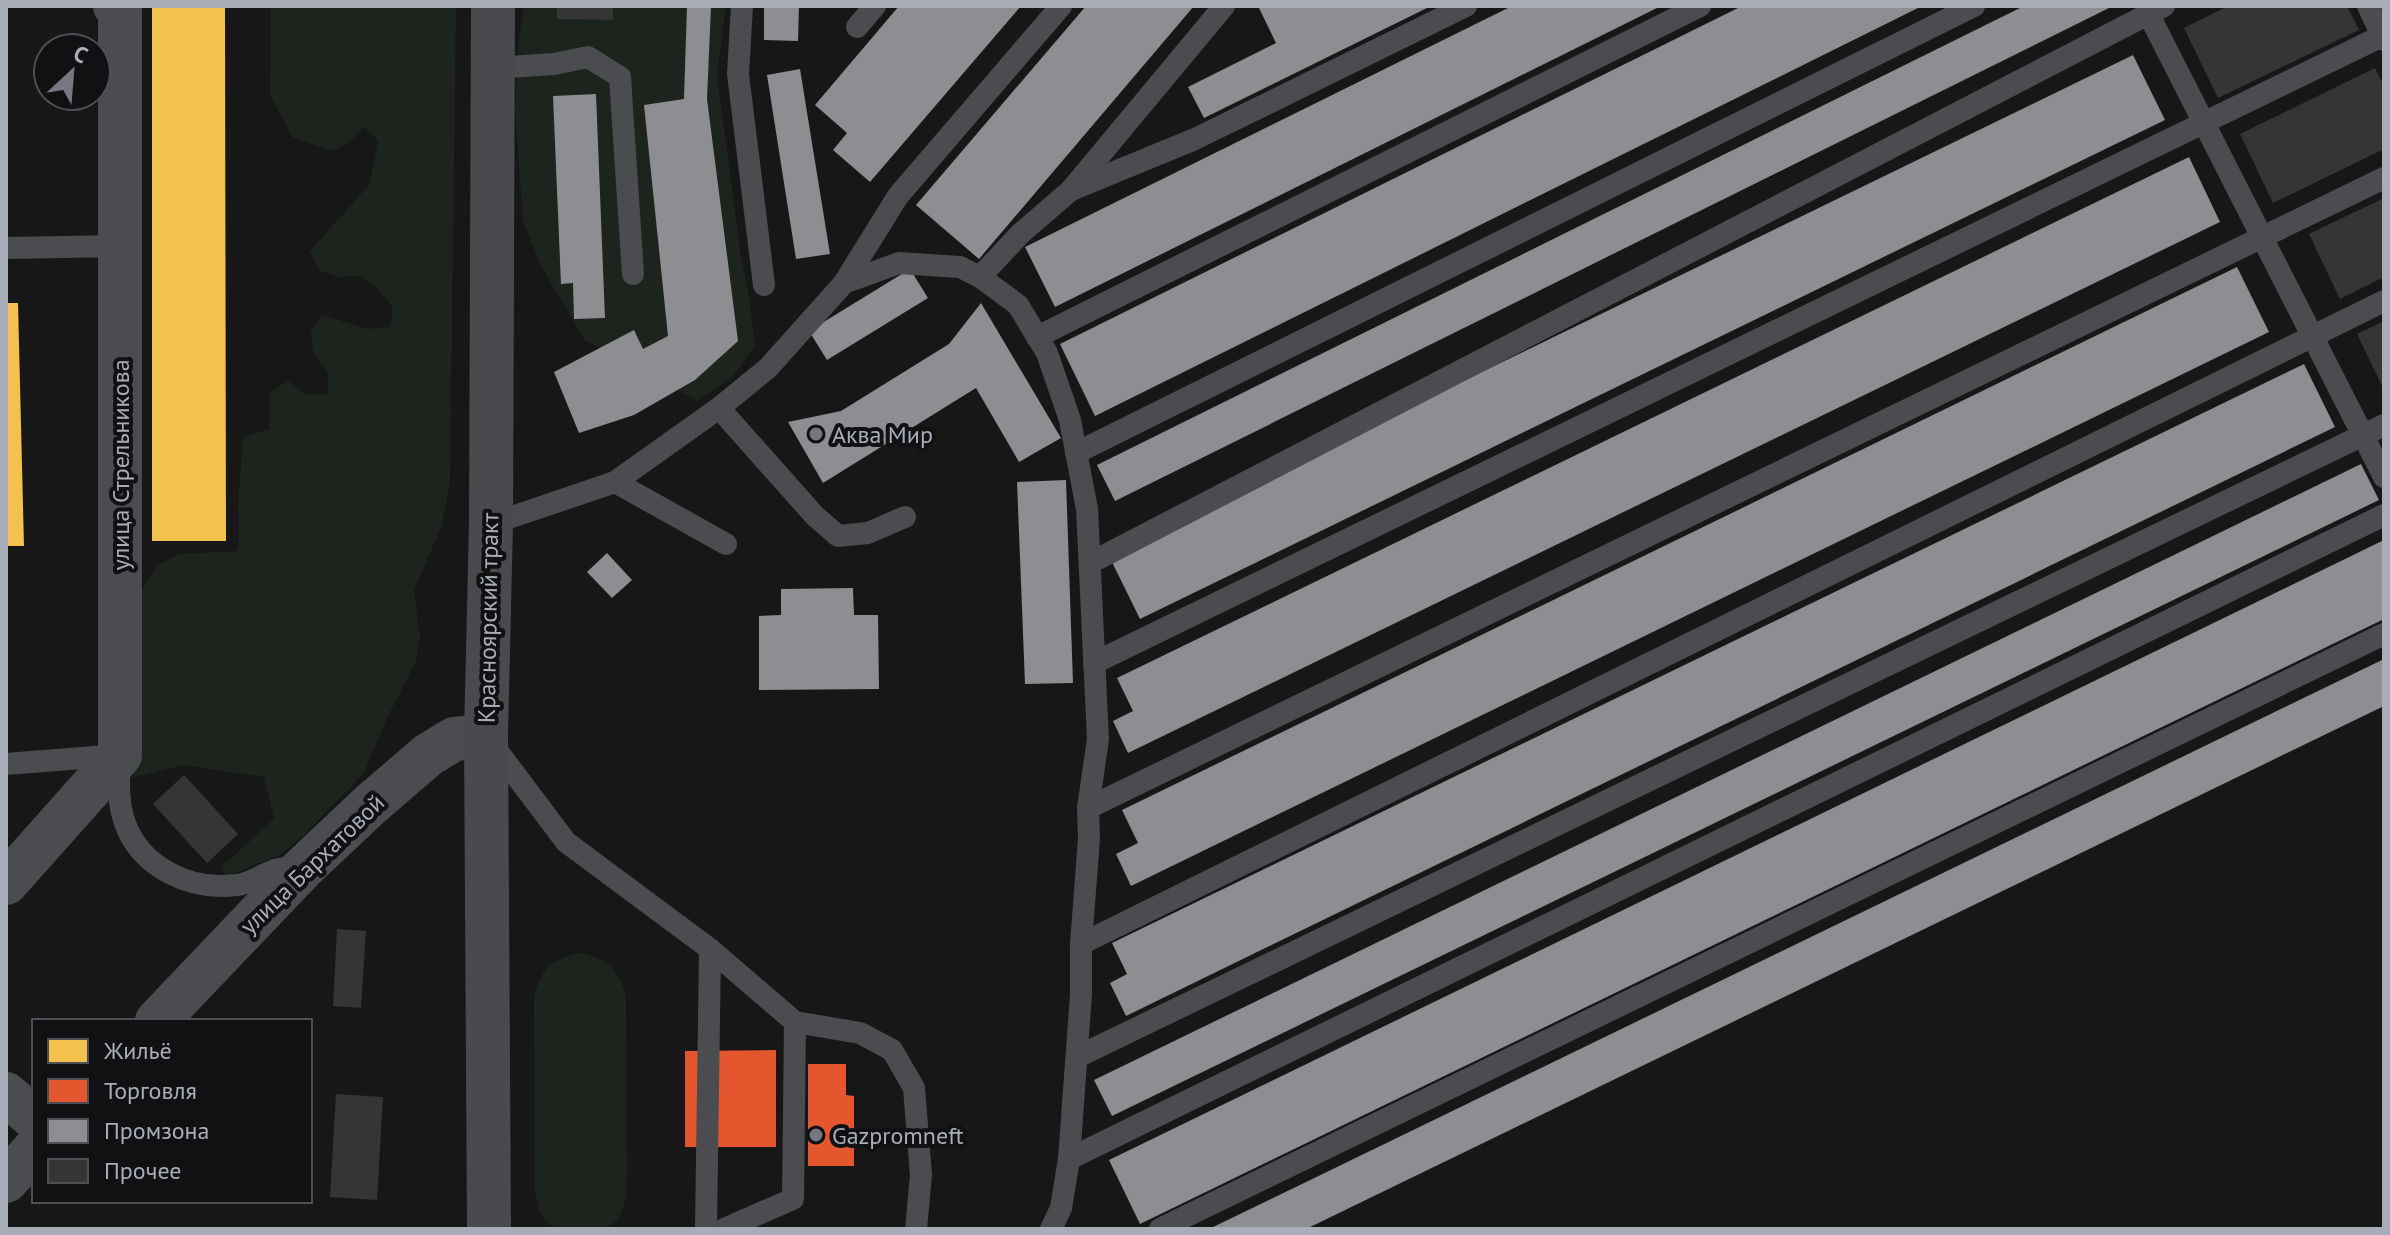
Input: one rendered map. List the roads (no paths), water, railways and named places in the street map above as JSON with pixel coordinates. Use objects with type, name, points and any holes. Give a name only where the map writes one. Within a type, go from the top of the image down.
[{"type":"main road","name":"Красноярский тракт","points":[[489,1229],[486,736],[491,524],[493,6]]},
{"type":"street","name":"улица Стрельникова","points":[[115,6],[120,11],[120,755]]},
{"type":"street","name":"улица Бархатовой","points":[[159,1019],[302,869],[428,755],[454,739],[486,736]]},
{"type":"street","points":[[6,883],[120,755]]},
{"type":"street","points":[[6,1094],[32,1116]]},
{"type":"street","points":[[6,1181],[32,1152]]},
{"type":"lane","points":[[742,6],[738,74],[764,285]]},
{"type":"lane","points":[[857,27],[875,6]]},
{"type":"lane","points":[[491,524],[615,482],[719,408],[768,368],[844,283],[898,196],[1061,6]]},
{"type":"lane","points":[[980,277],[1020,234],[1071,190],[1224,6]]},
{"type":"lane","points":[[1071,190],[1195,139],[1466,6]]},
{"type":"lane","points":[[1037,337],[1700,6]]},
{"type":"lane","points":[[1076,453],[1974,6]]},
{"type":"lane","points":[[1094,663],[2204,122],[2383,38],[2368,6]]},
{"type":"lane","points":[[1090,563],[2156,9],[2204,122],[2384,477]]},
{"type":"lane","points":[[493,68],[554,64],[588,57],[620,77],[633,274]]},
{"type":"lane","points":[[1088,808],[2384,178]]},
{"type":"lane","points":[[6,248],[120,246]]},
{"type":"lane","points":[[844,283],[899,263],[960,267],[980,277],[1018,305],[1047,353],[1070,420],[1087,509],[1098,739],[1088,808],[1081,994],[1069,1159],[1061,1208],[1051,1229]]},
{"type":"lane","points":[[1081,944],[2384,301]]},
{"type":"lane","points":[[719,408],[815,516],[838,536],[868,533],[905,517]]},
{"type":"lane","points":[[1077,1057],[2384,425]]},
{"type":"lane","points":[[615,482],[726,544]]},
{"type":"lane","points":[[1069,1159],[2384,515]]},
{"type":"lane","points":[[1160,1229],[2384,634]]},
{"type":"lane","points":[[486,736],[566,842],[710,949],[795,1022],[860,1033],[892,1050],[914,1088],[921,1175],[916,1229]]},
{"type":"lane","points":[[6,764],[120,755],[118,791],[125,824],[138,846],[156,866],[180,878],[213,886],[240,885],[282,867],[302,869]]},
{"type":"lane","points":[[706,1229],[710,949]]},
{"type":"lane","points":[[724,1229],[793,1199],[795,1022]]},
{"type":"place","name":"Аква Мир","points":[[816,434]]},
{"type":"place","name":"Gazpromneft","points":[[816,1135]]}]
